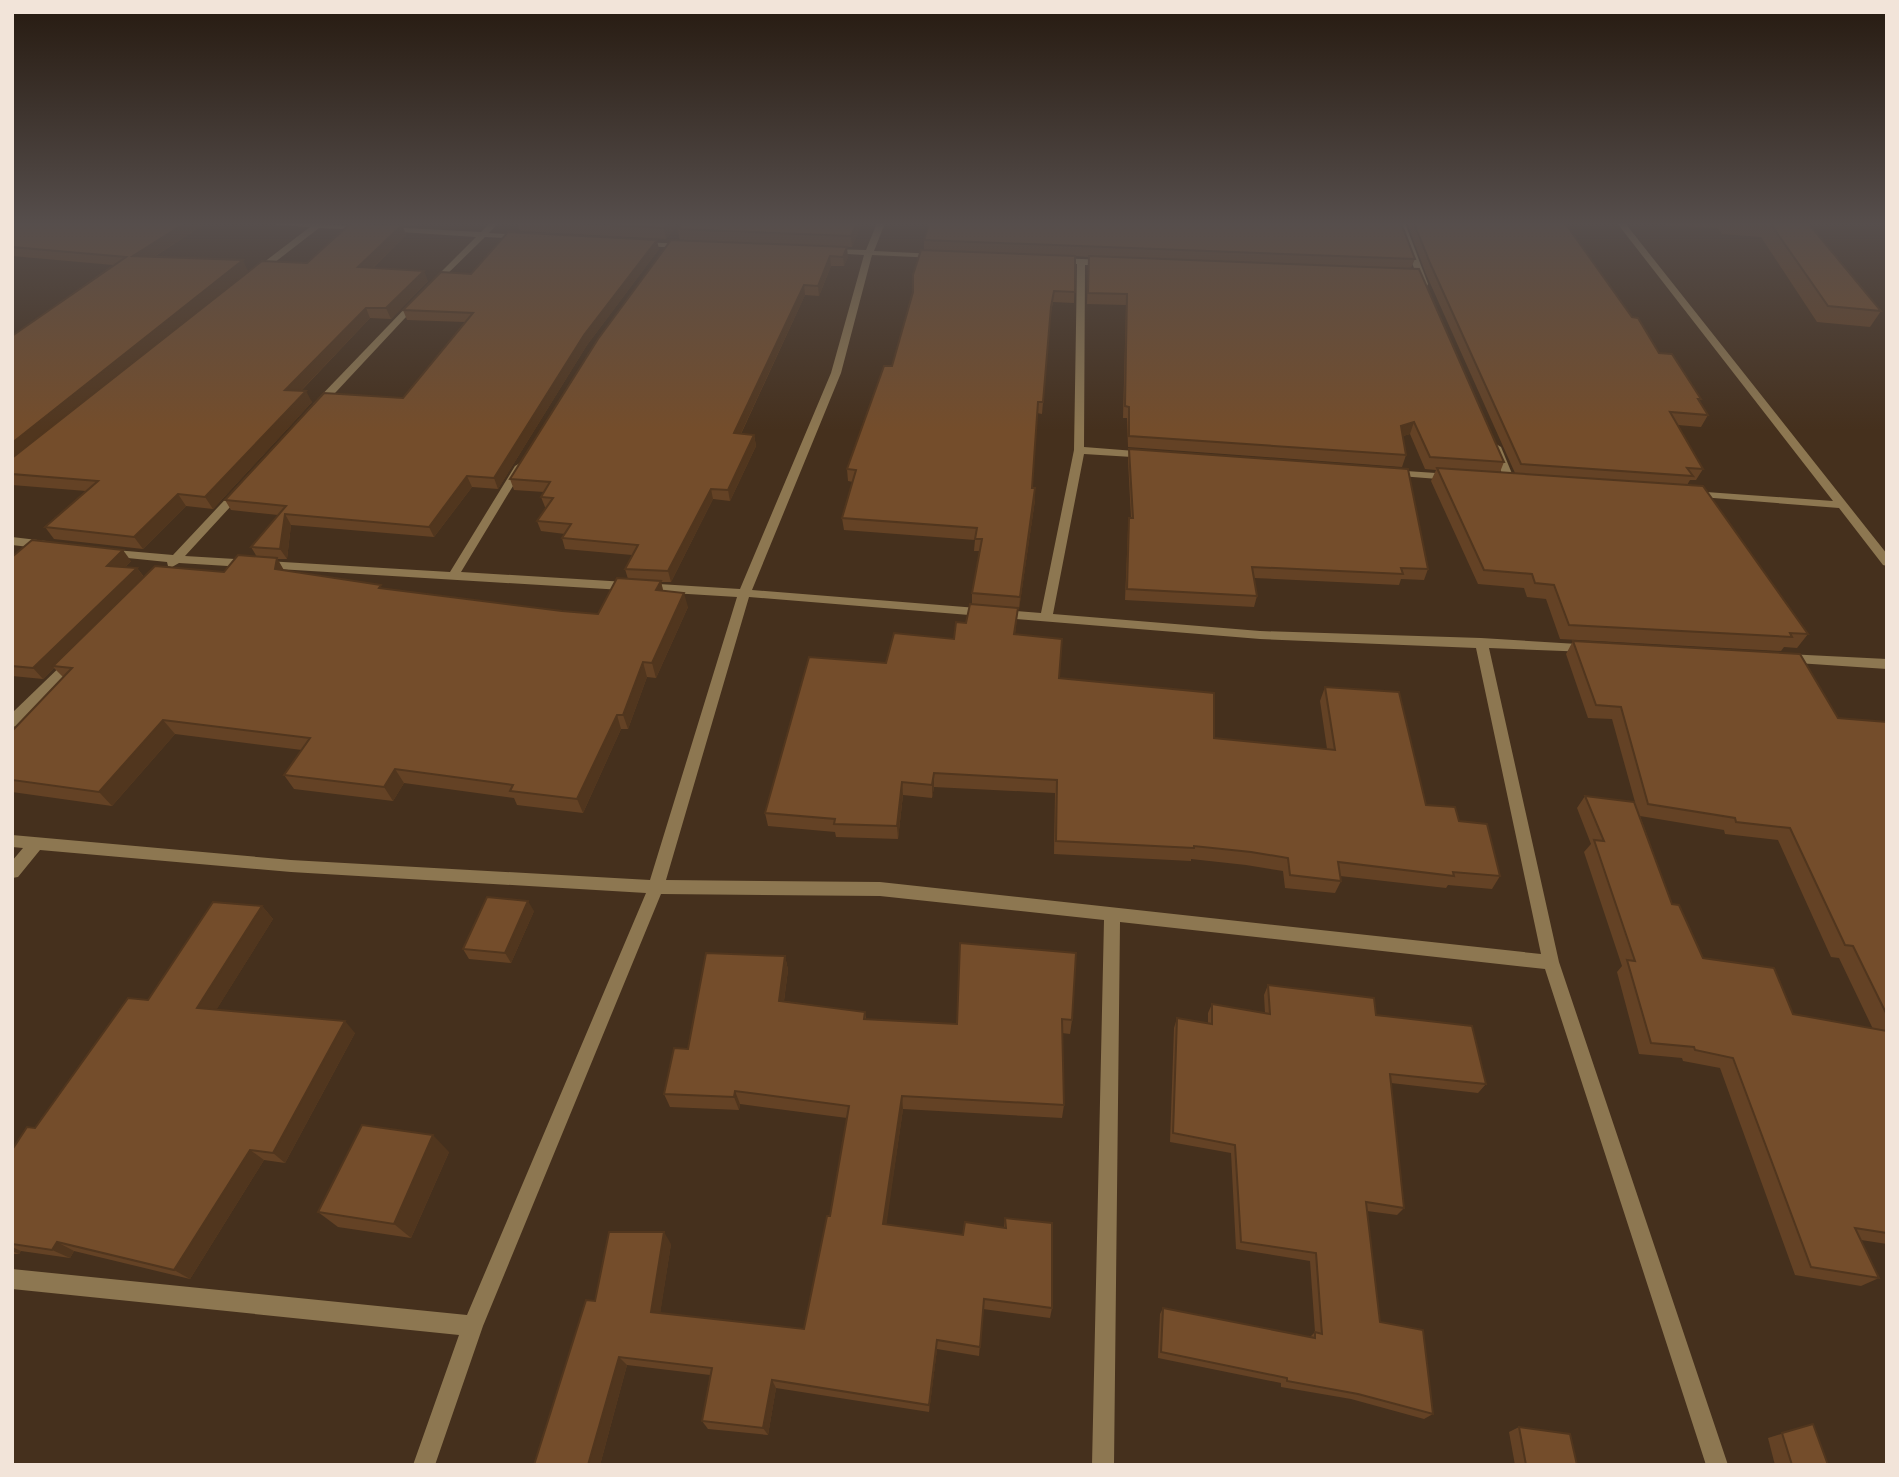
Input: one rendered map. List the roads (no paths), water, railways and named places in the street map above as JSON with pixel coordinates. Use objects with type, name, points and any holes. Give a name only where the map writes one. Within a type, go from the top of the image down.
[{"type":"street","points":[[307,417],[427,292]]},
{"type":"street","points":[[424,1465],[472,1326],[656,887],[744,593],[836,373],[858,292]]},
{"type":"street","points":[[1046,617],[1079,450],[1081,292]]},
{"type":"street","points":[[1427,292],[1430,298]]},
{"type":"street","points":[[1675,292],[1887,562]]},
{"type":"street","points":[[1489,431],[1510,481]]},
{"type":"street","points":[[1079,450],[1163,456]]},
{"type":"street","points":[[453,576],[523,461]]},
{"type":"street","points":[[1385,472],[1469,478]]},
{"type":"street","points":[[171,564],[251,478]]},
{"type":"street","points":[[1497,480],[1524,482]]},
{"type":"street","points":[[1676,493],[1841,505]]},
{"type":"street","points":[[12,541],[53,545]]},
{"type":"street","points":[[94,550],[171,564],[453,576],[744,593],[1260,635],[1607,649]]},
{"type":"street","points":[[1481,642],[1551,962],[1717,1465]]},
{"type":"street","points":[[12,722],[80,655]]},
{"type":"street","points":[[1775,658],[1887,664]]},
{"type":"street","points":[[12,841],[291,866],[656,887],[880,888],[1112,916],[1551,962]]},
{"type":"street","points":[[12,872],[36,843]]},
{"type":"street","points":[[1103,1465],[1112,916]]},
{"type":"street","points":[[12,1279],[472,1326]]}]
